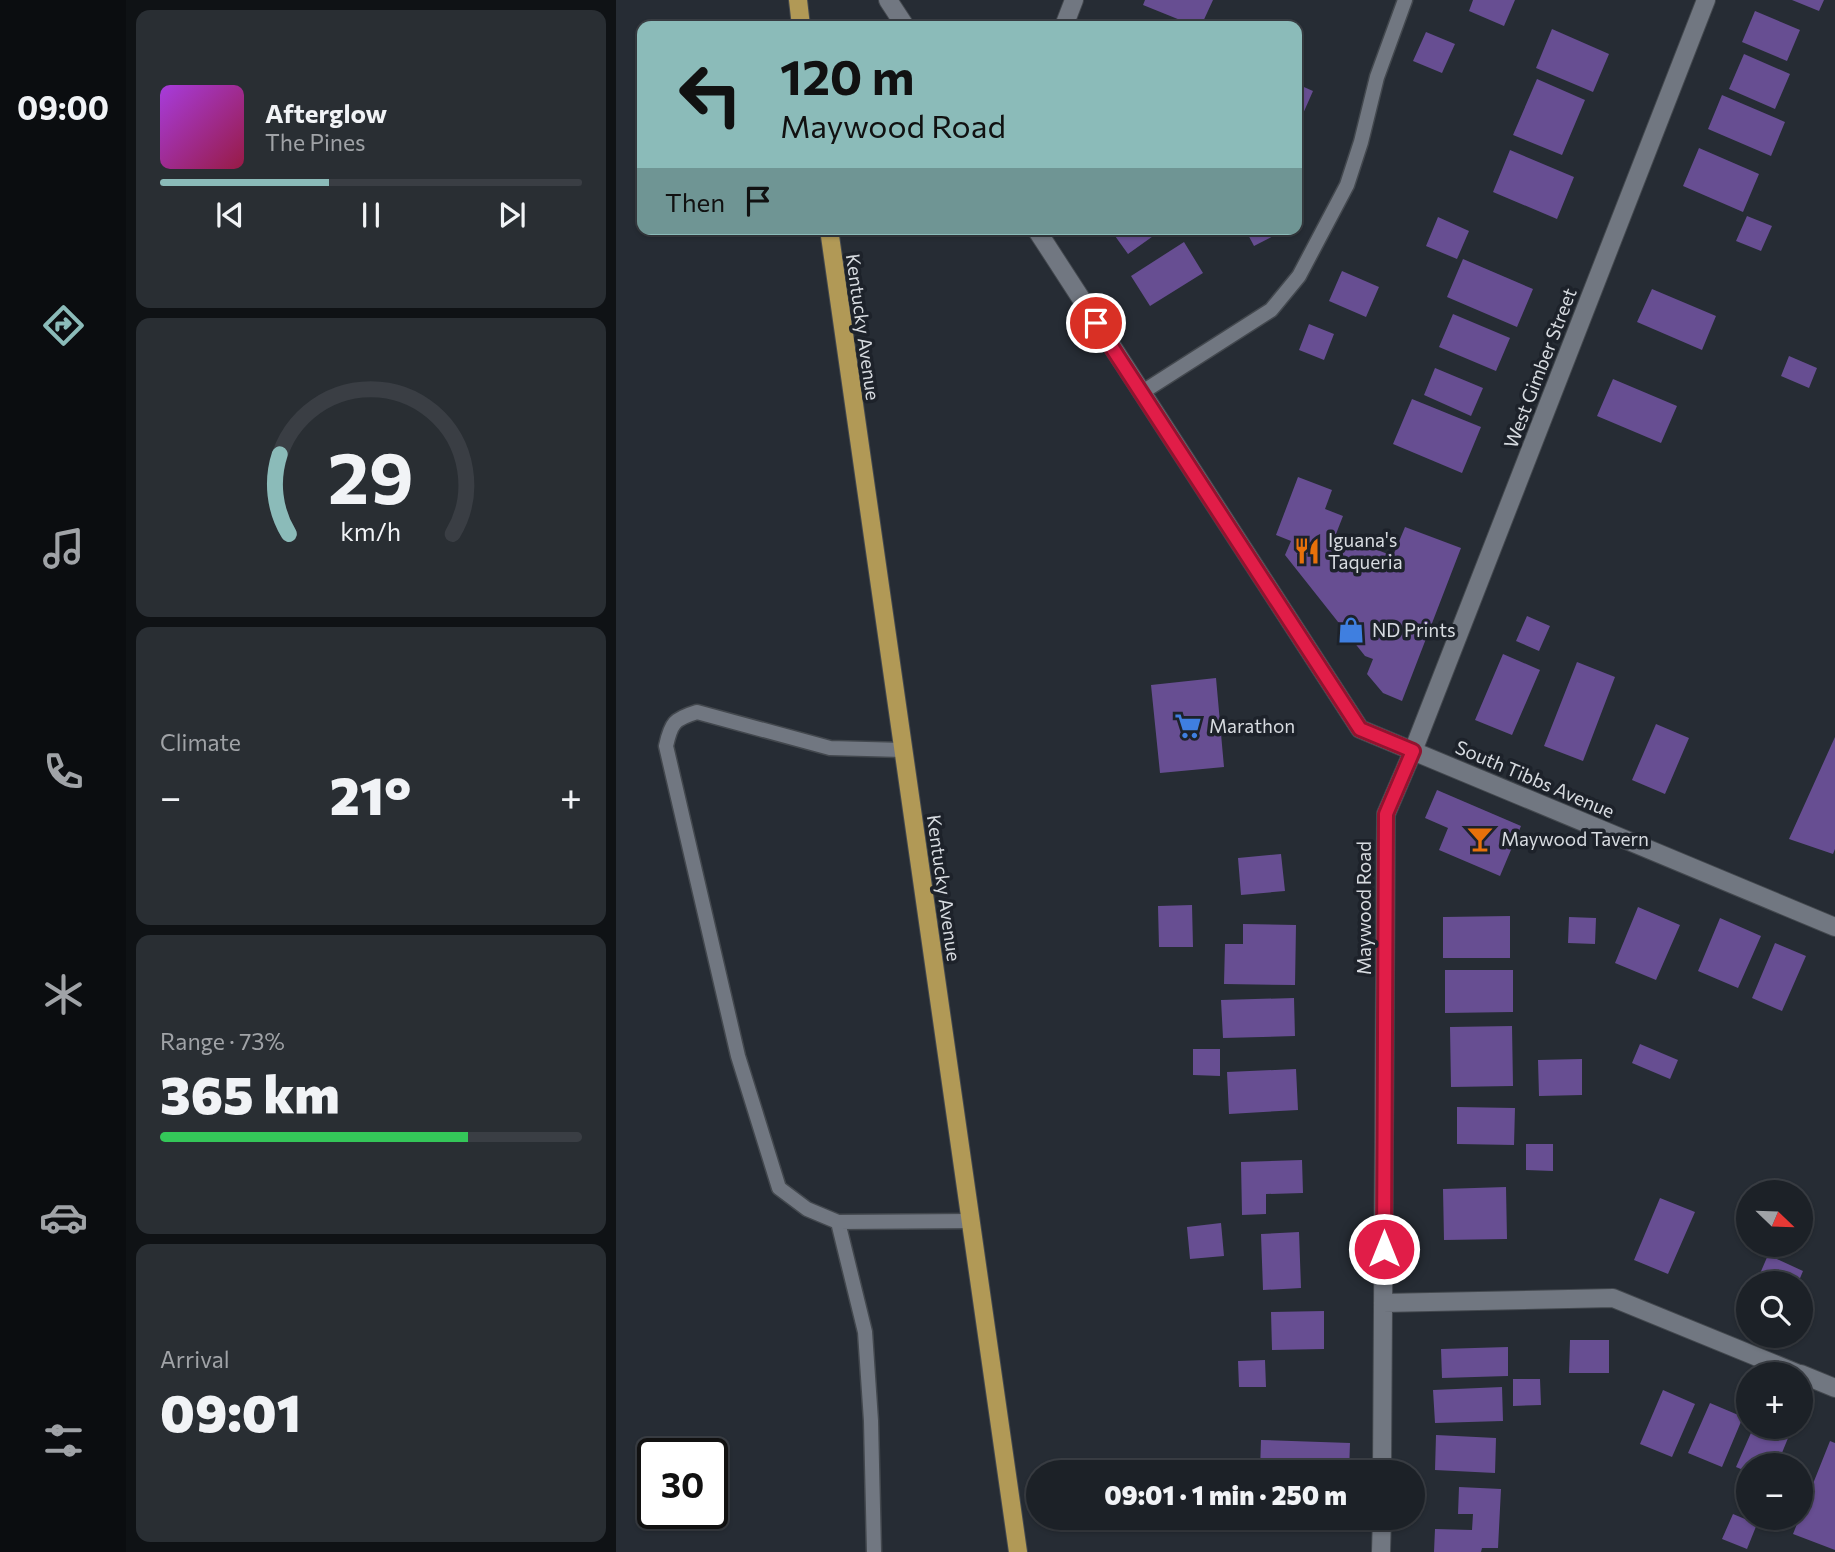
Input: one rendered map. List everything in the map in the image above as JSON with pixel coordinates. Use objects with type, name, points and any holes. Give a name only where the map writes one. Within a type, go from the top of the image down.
[{"type":"main road","points":[[797,0],[800,21]]},
{"type":"main road","name":"Kentucky Avenue","points":[[830,235],[1018,1552]]},
{"type":"street","points":[[888,0],[902,21]]},
{"type":"street","points":[[1066,21],[1074,0]]},
{"type":"street","name":"West Gimber Street","points":[[1413,751],[1706,0]]},
{"type":"street","points":[[1040,235],[1360,729],[1413,751]]},
{"type":"street","name":"South Tibbs Avenue","points":[[1413,751],[1835,927]]},
{"type":"street","name":"Maywood Road","points":[[1382,1460],[1386,814],[1413,751]]},
{"type":"street","points":[[1383,1303],[1613,1298],[1770,1362]]},
{"type":"street","points":[[1813,1379],[1835,1388]]},
{"type":"street","points":[[1381,1552],[1382,1530]]},
{"type":"lane","points":[[1142,393],[1271,310],[1299,276],[1347,185],[1377,77],[1405,0]]},
{"type":"lane","points":[[903,750],[830,748],[697,712],[681,717],[670,728],[666,746],[738,1056],[779,1188],[807,1209],[838,1222],[971,1221]]},
{"type":"lane","points":[[838,1222],[865,1332],[871,1421],[874,1552]]},
{"type":"building","points":[[1145,0],[1213,0],[1203,21],[1183,21],[1143,5]]},
{"type":"building","points":[[1473,0],[1515,0],[1504,26],[1469,11]]},
{"type":"building","points":[[1792,0],[1824,0],[1819,11]]},
{"type":"building","points":[[1755,11],[1800,30],[1787,61],[1742,42]]},
{"type":"building","points":[[1552,29],[1609,54],[1593,92],[1536,68]]},
{"type":"building","points":[[1426,32],[1455,44],[1442,73],[1413,61]]},
{"type":"building","points":[[1744,54],[1790,74],[1775,109],[1729,89]]},
{"type":"building","points":[[1537,79],[1585,100],[1562,155],[1513,135]]},
{"type":"building","points":[[1302,86],[1313,91],[1302,116]]},
{"type":"building","points":[[1722,95],[1785,122],[1771,156],[1708,129]]},
{"type":"building","points":[[1699,148],[1759,174],[1743,212],[1683,186]]},
{"type":"building","points":[[1510,150],[1574,177],[1557,219],[1493,192]]},
{"type":"building","points":[[1747,216],[1772,226],[1761,251],[1736,241]]},
{"type":"building","points":[[1438,217],[1469,231],[1457,259],[1426,246]]},
{"type":"building","points":[[1114,235],[1155,235],[1128,254]]},
{"type":"building","points":[[1248,235],[1275,235],[1254,246]]},
{"type":"building","points":[[1184,242],[1203,273],[1150,306],[1131,276]]},
{"type":"building","points":[[1463,259],[1533,289],[1517,327],[1447,297]]},
{"type":"building","points":[[1342,271],[1379,287],[1366,317],[1329,301]]},
{"type":"building","points":[[1652,289],[1716,316],[1702,350],[1637,322]]},
{"type":"building","points":[[1453,314],[1510,338],[1496,371],[1439,347]]},
{"type":"building","points":[[1309,324],[1334,334],[1324,360],[1299,350]]},
{"type":"building","points":[[1789,356],[1817,368],[1809,388],[1781,376]]},
{"type":"building","points":[[1435,368],[1483,388],[1471,416],[1424,395]]},
{"type":"building","points":[[1613,379],[1677,406],[1661,443],[1597,416]]},
{"type":"building","points":[[1412,399],[1481,427],[1462,473],[1393,444]]},
{"type":"building","points":[[1298,477],[1332,490],[1325,509],[1343,516],[1336,534],[1393,556],[1405,527],[1461,548],[1402,701],[1383,693],[1367,674],[1373,659],[1365,656],[1285,555],[1291,541],[1276,535]]},
{"type":"building","points":[[1527,616],[1550,626],[1539,651],[1516,641]]},
{"type":"building","points":[[1503,654],[1540,670],[1512,735],[1475,720]]},
{"type":"building","points":[[1577,662],[1615,677],[1583,761],[1544,746]]},
{"type":"building","name":"Marathon","points":[[1216,678],[1224,767],[1160,773],[1151,685]]},
{"type":"building","points":[[1656,724],[1689,738],[1665,794],[1632,780]]},
{"type":"building","points":[[1835,737],[1835,849],[1833,854],[1789,839]]},
{"type":"building","name":"Maywood Tavern","points":[[1437,790],[1521,826],[1500,876],[1439,850],[1448,828],[1425,818]]},
{"type":"building","points":[[1281,854],[1285,891],[1241,895],[1238,858]]},
{"type":"building","points":[[1192,905],[1193,947],[1159,947],[1158,906]]},
{"type":"building","points":[[1638,907],[1680,925],[1656,980],[1615,963]]},
{"type":"building","points":[[1510,916],[1510,958],[1443,958],[1443,917]]},
{"type":"building","points":[[1569,917],[1596,918],[1595,944],[1568,943]]},
{"type":"building","points":[[1720,918],[1761,936],[1738,988],[1698,971]]},
{"type":"building","points":[[1243,924],[1296,925],[1295,985],[1224,984],[1225,944],[1243,944]]},
{"type":"building","points":[[1775,943],[1806,956],[1782,1011],[1752,998]]},
{"type":"building","points":[[1445,970],[1513,970],[1513,1012],[1445,1013]]},
{"type":"building","points":[[1294,998],[1295,1036],[1223,1038],[1221,1000]]},
{"type":"building","points":[[1512,1026],[1513,1086],[1451,1087],[1450,1027]]},
{"type":"building","points":[[1640,1044],[1678,1060],[1670,1079],[1632,1063]]},
{"type":"building","points":[[1193,1049],[1220,1049],[1220,1076],[1193,1075]]},
{"type":"building","points":[[1582,1059],[1582,1095],[1539,1096],[1538,1060]]},
{"type":"building","points":[[1296,1069],[1298,1110],[1229,1114],[1227,1072]]},
{"type":"building","points":[[1457,1107],[1515,1108],[1514,1145],[1457,1144]]},
{"type":"building","points":[[1526,1144],[1553,1144],[1553,1171],[1526,1170]]},
{"type":"building","points":[[1302,1160],[1303,1193],[1266,1194],[1266,1214],[1242,1215],[1241,1162]]},
{"type":"building","points":[[1506,1187],[1507,1239],[1444,1240],[1443,1189]]},
{"type":"building","points":[[1660,1198],[1695,1212],[1668,1274],[1634,1260]]},
{"type":"building","points":[[1221,1223],[1224,1256],[1190,1259],[1187,1227]]},
{"type":"building","points":[[1299,1232],[1301,1288],[1263,1290],[1261,1234]]},
{"type":"building","points":[[1767,1257],[1772,1257],[1803,1271],[1761,1271]]},
{"type":"building","points":[[1324,1311],[1324,1349],[1272,1350],[1271,1312]]},
{"type":"building","points":[[1570,1340],[1609,1340],[1609,1373],[1569,1373]]},
{"type":"building","points":[[1508,1347],[1508,1376],[1442,1378],[1441,1349]]},
{"type":"building","points":[[1265,1360],[1266,1387],[1239,1387],[1238,1361]]},
{"type":"building","points":[[1513,1379],[1540,1379],[1541,1405],[1513,1406]]},
{"type":"building","points":[[1502,1387],[1503,1421],[1435,1423],[1433,1390]]},
{"type":"building","points":[[1663,1390],[1695,1404],[1672,1457],[1640,1444]]},
{"type":"building","points":[[1710,1403],[1736,1414],[1736,1434],[1722,1467],[1688,1453]]},
{"type":"building","points":[[1436,1435],[1496,1438],[1495,1473],[1435,1470]]},
{"type":"building","points":[[1748,1439],[1788,1439],[1782,1453],[1742,1453]]},
{"type":"building","points":[[1261,1440],[1350,1443],[1349,1460],[1260,1460]]},
{"type":"building","points":[[1830,1441],[1835,1443],[1835,1550],[1793,1534],[1795,1530],[1813,1530],[1813,1484]]},
{"type":"building","points":[[1459,1487],[1501,1489],[1498,1548],[1482,1548],[1481,1552],[1434,1552],[1435,1529],[1472,1530],[1473,1514],[1458,1514]]},
{"type":"building","points":[[1733,1514],[1736,1515],[1736,1530],[1755,1530],[1747,1549],[1722,1539]]},
{"type":"place","name":"Iguana's Taqueria","points":[[1307,551]]},
{"type":"place","name":"ND Prints","points":[[1351,630]]},
{"type":"place","name":"Marathon","points":[[1188,726]]},
{"type":"place","name":"Maywood Tavern","points":[[1480,839]]},
{"type":"route","points":[[1096,323],[1360,729],[1413,751],[1386,814],[1384,1249]]}]
